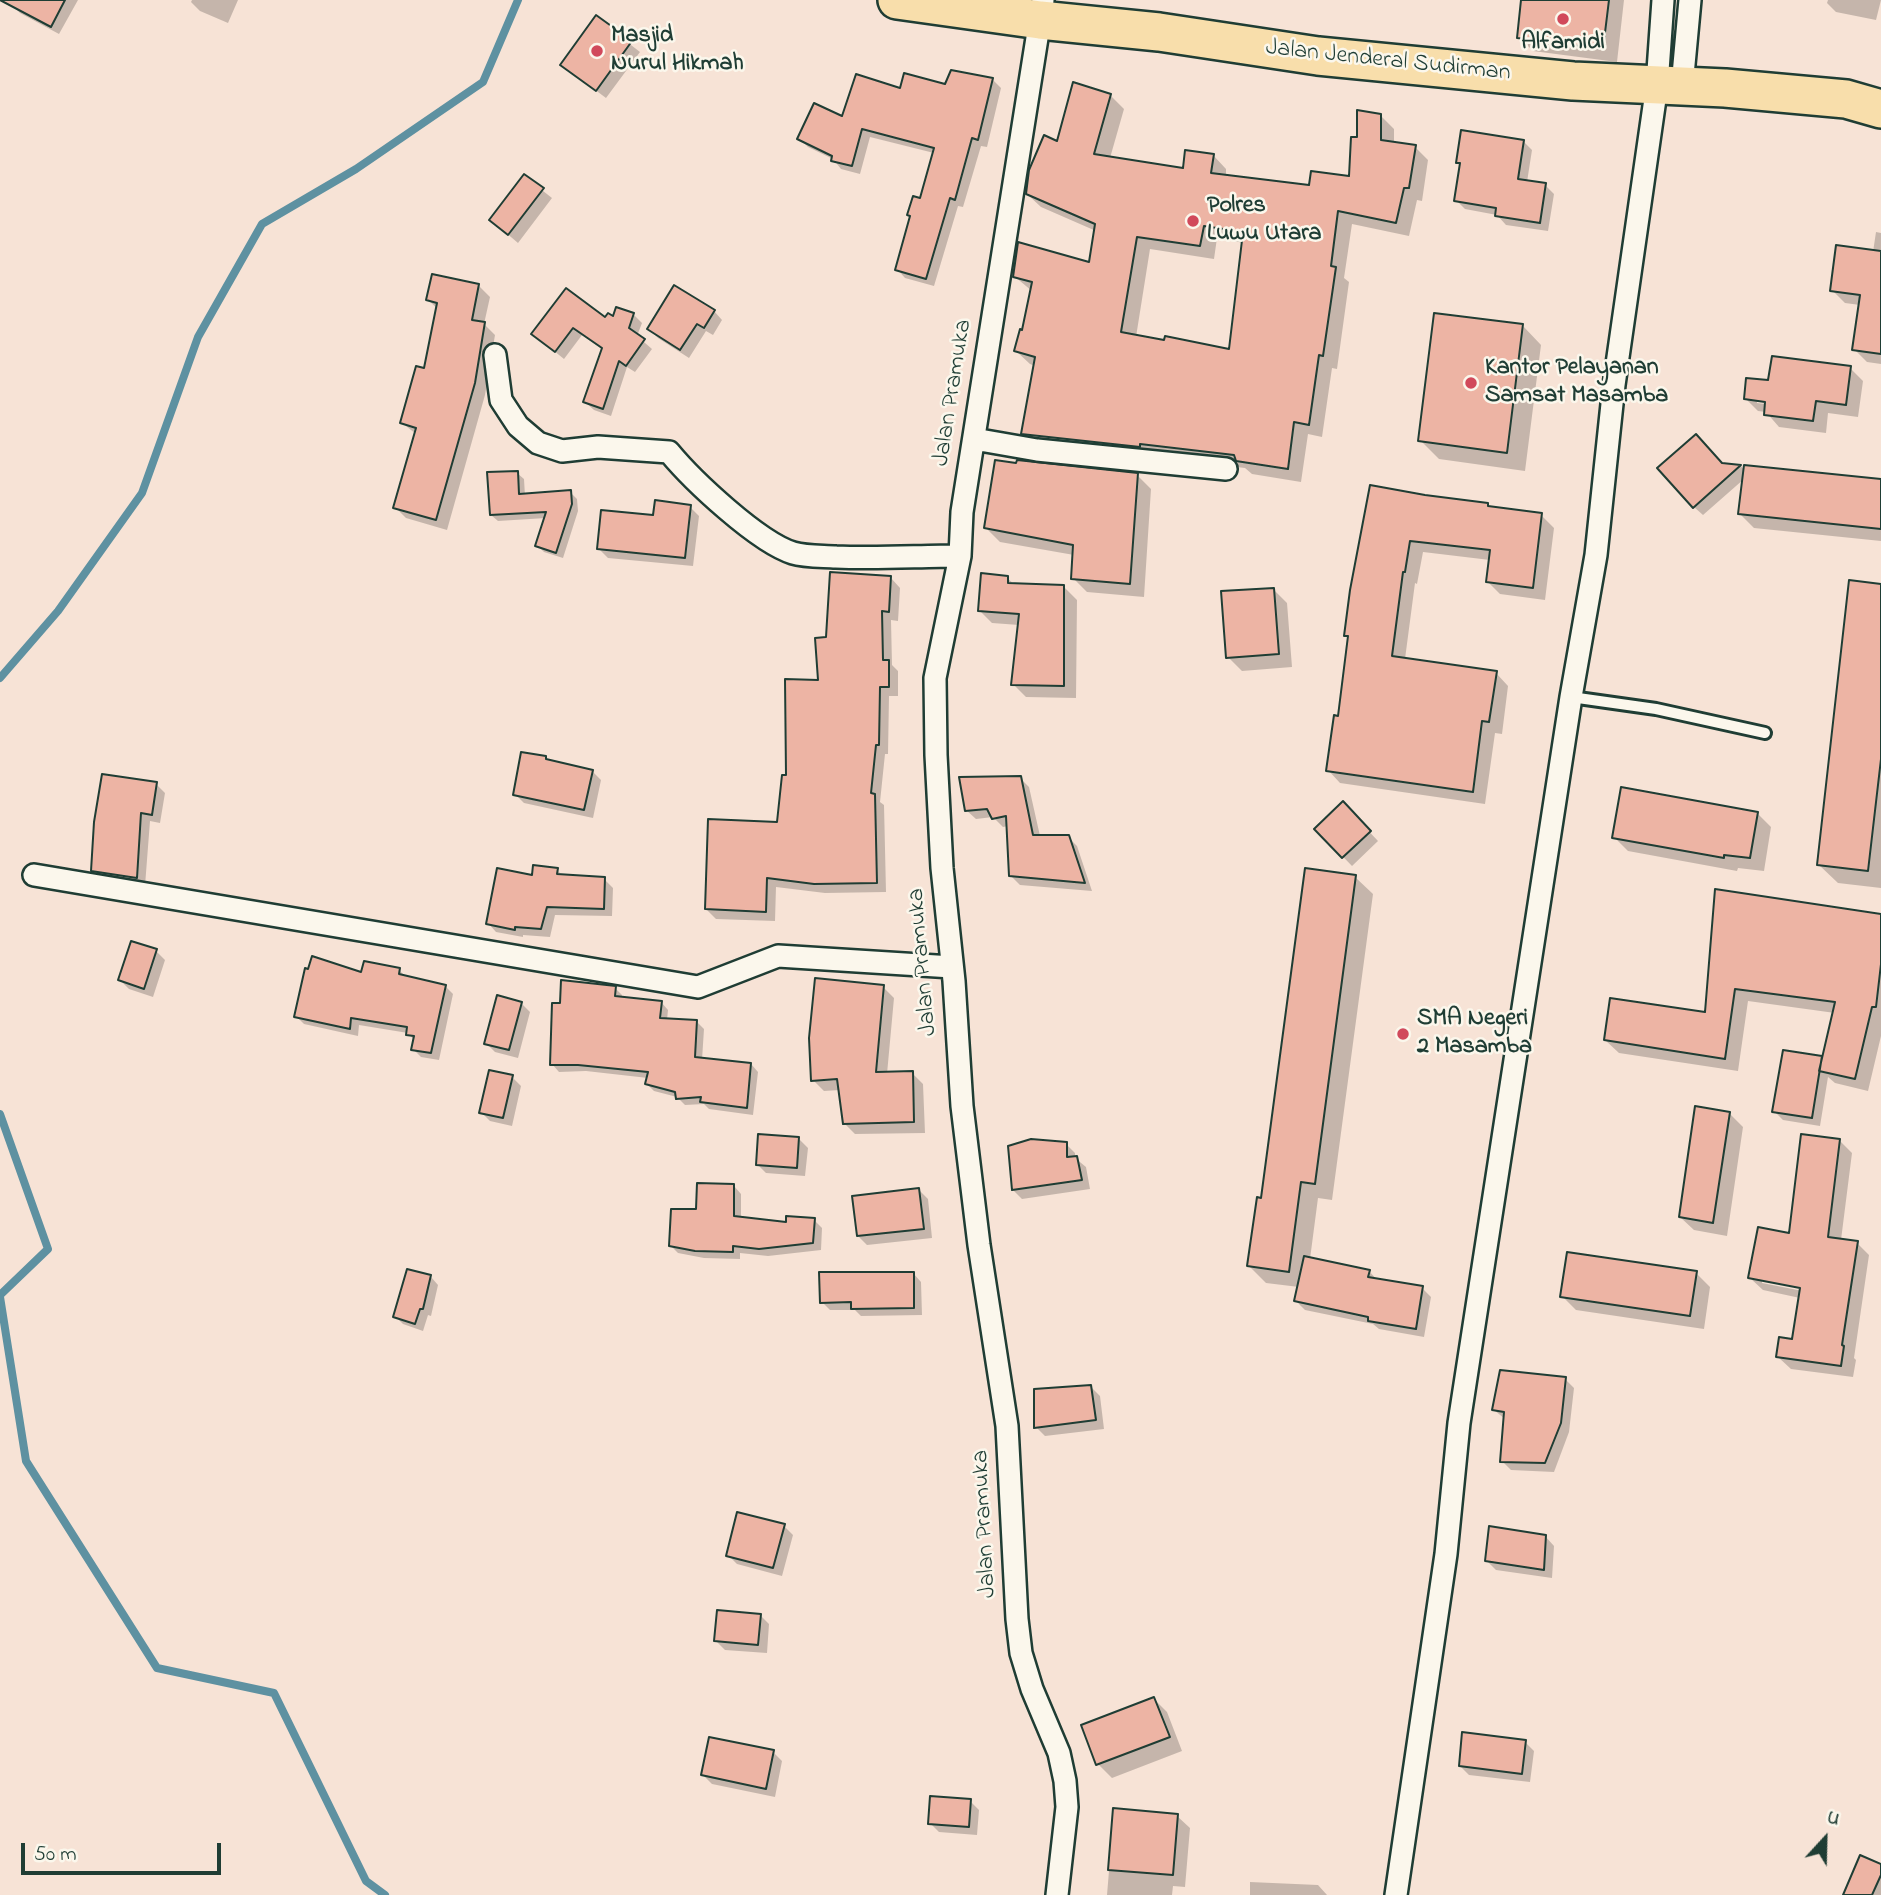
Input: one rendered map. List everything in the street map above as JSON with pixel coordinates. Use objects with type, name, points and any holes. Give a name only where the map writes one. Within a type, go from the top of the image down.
[{"type":"highway","name":"Jalan Jenderal Sudirman","points":[[897,0],[1041,10],[1250,47],[1415,67],[1573,81],[1670,85],[1846,99],[1880,104]]},
{"type":"street","points":[[1663,0],[1670,85]]},
{"type":"street","points":[[1396,1895],[1446,1554],[1459,1423],[1571,696],[1597,555],[1614,385],[1670,85],[1690,0]]},
{"type":"street","name":"Jalan Pramuka","points":[[1041,10],[962,512],[960,556],[935,678],[942,868],[965,1134],[1007,1426],[1021,1653],[1032,1689],[1059,1753],[1065,1781],[1067,1807],[1057,1895]]},
{"type":"street","points":[[495,355],[501,400],[518,426],[538,443],[562,451],[597,447],[669,452],[687,474],[726,507],[768,541],[794,554],[875,559],[960,556]]},
{"type":"street","points":[[974,439],[1037,450],[1226,470]]},
{"type":"street","points":[[34,875],[698,987],[778,956],[952,967]]},
{"type":"lane","points":[[1571,696],[1656,709],[1765,733]]},
{"type":"building","points":[[0,0],[65,0],[51,27]]},
{"type":"building","name":"Alfamidi","points":[[1521,0],[1609,0],[1603,49],[1517,38]]},
{"type":"building","name":"Masjid Nurul Hikmah","points":[[596,15],[632,41],[596,91],[560,65]]},
{"type":"building","points":[[951,70],[993,78],[978,140],[972,138],[955,200],[950,198],[926,279],[895,270],[913,196],[920,198],[934,148],[862,129],[852,166],[831,161],[832,156],[797,139],[814,103],[842,116],[856,74],[900,88],[904,73],[945,84]]},
{"type":"building","points":[[1073,82],[1111,94],[1094,154],[1183,168],[1185,150],[1214,154],[1211,173],[1309,185],[1311,171],[1349,176],[1351,137],[1357,137],[1357,110],[1381,114],[1381,140],[1416,145],[1409,188],[1404,188],[1396,223],[1338,211],[1331,266],[1336,267],[1323,356],[1319,355],[1309,425],[1294,422],[1288,469],[1236,461],[1234,455],[1021,434],[1035,357],[1014,351],[1020,329],[1022,330],[1032,282],[1013,277],[1018,242],[1089,262],[1095,224],[1026,194],[1029,170],[1044,135],[1057,141]],"holes":[[[1204,226],[1243,232],[1229,349],[1165,336],[1164,340],[1121,332],[1137,237],[1200,246]]]},
{"type":"building","points":[[1461,130],[1524,140],[1518,179],[1546,183],[1540,223],[1495,216],[1496,208],[1454,201],[1460,163],[1456,163]]},
{"type":"building","points":[[524,174],[544,188],[508,235],[489,220]]},
{"type":"building","points":[[1836,245],[1881,251],[1881,354],[1852,350],[1860,295],[1830,291]]},
{"type":"building","points":[[432,274],[479,284],[472,320],[485,322],[475,383],[436,520],[393,508],[416,428],[400,423],[416,366],[424,368],[437,303],[426,300]]},
{"type":"building","points":[[674,285],[715,310],[704,328],[697,324],[680,350],[647,329]]},
{"type":"building","points":[[566,288],[605,317],[608,313],[613,316],[616,307],[634,313],[629,328],[645,339],[626,366],[619,361],[603,409],[583,402],[602,348],[573,328],[555,352],[531,334]]},
{"type":"building","name":"Kantor Pelayanan Samsat Masamba","points":[[1434,313],[1523,324],[1507,453],[1418,441]]},
{"type":"building","points":[[1772,356],[1851,366],[1846,405],[1816,401],[1813,421],[1764,415],[1765,402],[1744,399],[1746,378],[1768,380]]},
{"type":"building","points":[[1696,434],[1722,463],[1741,465],[1693,508],[1657,468]]},
{"type":"building","points":[[995,460],[1138,473],[1130,584],[1071,579],[1073,545],[984,528]]},
{"type":"building","points":[[1744,465],[1881,479],[1881,529],[1738,514]]},
{"type":"building","points":[[518,471],[519,494],[571,490],[572,504],[556,553],[535,546],[546,512],[490,515],[487,472]]},
{"type":"building","points":[[1370,485],[1542,513],[1533,588],[1486,582],[1490,550],[1410,541],[1403,572],[1392,656],[1497,671],[1489,722],[1482,721],[1473,792],[1326,771],[1334,715],[1338,716],[1348,636],[1344,636],[1350,590]]},
{"type":"building","points":[[655,500],[691,505],[685,558],[597,549],[601,510],[653,515]]},
{"type":"building","points":[[830,572],[891,576],[889,612],[882,611],[883,660],[889,660],[889,687],[880,687],[879,745],[876,745],[871,793],[875,794],[877,883],[814,884],[767,878],[766,912],[705,909],[708,819],[777,822],[782,775],[786,775],[785,679],[818,680],[815,638],[826,637]]},
{"type":"building","points":[[981,573],[1008,576],[1008,583],[1064,585],[1064,686],[1011,685],[1019,614],[978,611]]},
{"type":"building","points":[[1849,580],[1881,584],[1881,759],[1868,871],[1817,865]]},
{"type":"building","points":[[1274,588],[1279,654],[1226,658],[1221,591]]},
{"type":"building","points":[[521,752],[546,756],[546,759],[593,770],[584,810],[513,795]]},
{"type":"building","points":[[102,774],[157,782],[152,815],[141,813],[137,878],[91,871],[94,822]]},
{"type":"building","points":[[1021,776],[1033,835],[1069,835],[1085,883],[1009,876],[1006,816],[992,819],[987,809],[965,811],[959,777]]},
{"type":"building","points":[[1621,787],[1758,812],[1750,858],[1724,855],[1724,858],[1612,838]]},
{"type":"building","points":[[1343,801],[1371,831],[1342,858],[1314,829]]},
{"type":"building","points":[[533,865],[558,868],[557,874],[605,877],[604,909],[547,907],[541,929],[515,927],[515,930],[486,924],[497,868],[532,875]]},
{"type":"building","points":[[1305,868],[1356,875],[1315,1184],[1301,1182],[1289,1272],[1247,1266],[1257,1197],[1261,1198]]},
{"type":"building","points":[[1715,889],[1881,914],[1881,964],[1876,1007],[1872,1007],[1855,1079],[1819,1071],[1835,1002],[1735,989],[1725,1059],[1604,1040],[1610,998],[1705,1012]]},
{"type":"building","points":[[131,941],[157,949],[144,989],[118,980]]},
{"type":"building","points":[[312,956],[361,972],[364,961],[400,968],[399,974],[446,985],[431,1053],[411,1050],[414,1036],[406,1035],[407,1027],[351,1018],[350,1029],[294,1017],[305,968],[308,969]]},
{"type":"building","points":[[815,978],[884,985],[876,1072],[913,1071],[914,1122],[843,1124],[837,1079],[811,1081],[809,1038]]},
{"type":"building","points":[[561,980],[616,986],[615,996],[662,1001],[660,1018],[697,1020],[695,1057],[751,1063],[747,1108],[700,1102],[701,1097],[676,1099],[675,1092],[645,1084],[648,1072],[550,1065],[552,1003],[560,1003]]},
{"type":"building","points":[[497,995],[522,1002],[509,1050],[484,1044]]},
{"type":"building","points":[[1783,1050],[1822,1056],[1812,1118],[1772,1112]]},
{"type":"building","points":[[489,1070],[513,1075],[503,1118],[479,1113]]},
{"type":"building","points":[[1695,1106],[1730,1112],[1713,1223],[1679,1217]]},
{"type":"building","points":[[758,1134],[799,1137],[797,1168],[756,1165]]},
{"type":"building","points":[[1801,1134],[1840,1139],[1828,1237],[1858,1241],[1841,1366],[1776,1357],[1779,1337],[1792,1339],[1800,1288],[1748,1278],[1758,1227],[1789,1233]]},
{"type":"building","points":[[1031,1139],[1067,1142],[1067,1157],[1077,1156],[1082,1180],[1012,1190],[1008,1146]]},
{"type":"building","points":[[697,1183],[734,1184],[734,1216],[786,1222],[786,1216],[815,1218],[813,1243],[759,1249],[733,1246],[733,1252],[695,1251],[669,1246],[671,1209],[696,1209]]},
{"type":"building","points":[[919,1188],[924,1229],[857,1236],[852,1196]]},
{"type":"building","points":[[1567,1252],[1697,1271],[1690,1316],[1560,1297]]},
{"type":"building","points":[[1304,1256],[1370,1270],[1368,1277],[1423,1286],[1416,1329],[1368,1321],[1368,1317],[1294,1301]]},
{"type":"building","points":[[407,1269],[431,1275],[423,1309],[420,1309],[415,1324],[393,1317]]},
{"type":"building","points":[[819,1272],[914,1272],[914,1308],[851,1309],[851,1302],[820,1303]]},
{"type":"building","points":[[1500,1370],[1566,1377],[1561,1423],[1545,1463],[1500,1462],[1504,1412],[1492,1410]]},
{"type":"building","points":[[1091,1385],[1096,1420],[1034,1428],[1034,1389]]},
{"type":"building","points":[[737,1512],[785,1524],[773,1568],[726,1556]]},
{"type":"building","points":[[1489,1526],[1546,1535],[1544,1570],[1485,1561]]},
{"type":"building","points":[[717,1610],[761,1614],[758,1645],[714,1641]]},
{"type":"building","points":[[1154,1697],[1170,1737],[1096,1765],[1081,1725]]},
{"type":"building","points":[[1462,1732],[1526,1740],[1522,1774],[1459,1766]]},
{"type":"building","points":[[709,1737],[774,1750],[766,1789],[701,1775]]},
{"type":"building","points":[[930,1796],[971,1799],[969,1827],[928,1824]]},
{"type":"building","points":[[1113,1808],[1178,1814],[1173,1875],[1108,1870]]},
{"type":"building","points":[[1860,1855],[1881,1864],[1881,1875],[1872,1895],[1843,1895]]},
{"type":"waterway","points":[[0,678],[58,611],[142,493],[198,337],[262,224],[356,169],[483,82],[518,0]]},
{"type":"waterway","points":[[0,1114],[48,1249],[0,1295]]},
{"type":"waterway","points":[[0,1297],[26,1461],[157,1668],[274,1693],[366,1881],[385,1895]]},
{"type":"place","name":"Alfamidi","points":[[1563,19]]},
{"type":"place","name":"Masjid Nurul Hikmah","points":[[597,51]]},
{"type":"place","name":"Polres Luwu Utara","points":[[1193,221]]},
{"type":"place","name":"Kantor Pelayanan Samsat Masamba","points":[[1471,383]]},
{"type":"place","name":"SMA Negeri 2 Masamba","points":[[1403,1034]]}]
